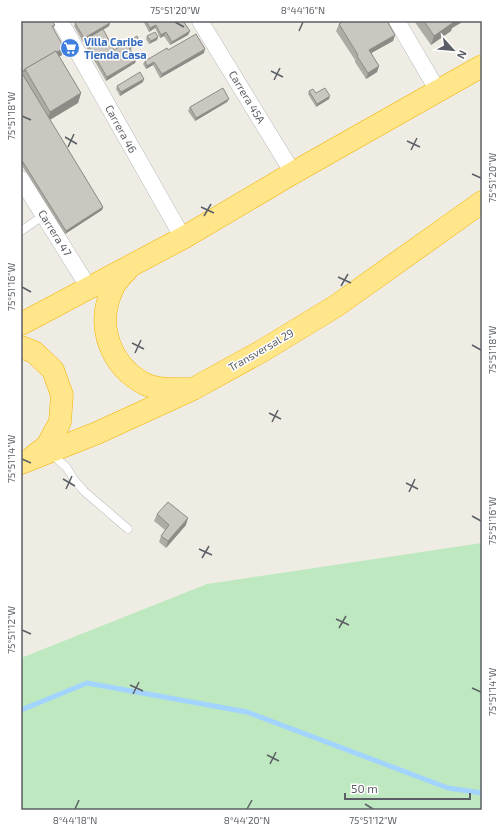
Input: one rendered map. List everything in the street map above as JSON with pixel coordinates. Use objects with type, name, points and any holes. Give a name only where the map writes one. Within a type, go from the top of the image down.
[{"type":"highway","points":[[21,324],[183,238],[293,173],[482,66]]},
{"type":"highway","name":"Transversal 29","points":[[23,462],[97,433],[193,389],[262,351],[336,306],[482,202]]},
{"type":"highway","points":[[131,266],[115,284],[106,306],[105,329],[112,352],[126,371],[146,384],[169,390],[193,389]]},
{"type":"highway","points":[[21,347],[34,352],[53,370],[62,395],[60,422],[47,446],[23,462]]},
{"type":"street","name":"Carrera 46","points":[[60,21],[183,238]]},
{"type":"street","name":"Carrera 45A","points":[[200,21],[293,173]]},
{"type":"street","points":[[397,21],[438,91]]},
{"type":"street","name":"Carrera 47","points":[[21,179],[89,288]]},
{"type":"lane","points":[[21,231],[44,215]]},
{"type":"lane","points":[[50,452],[67,468],[75,481],[85,492],[128,529]]},
{"type":"green space","points":[[482,543],[482,810],[21,810],[21,658],[207,584]]},
{"type":"building","points":[[21,21],[52,21],[55,25],[52,26],[64,48],[25,69],[24,72],[21,67]]},
{"type":"building","points":[[77,21],[109,21],[110,23],[84,38],[75,23]]},
{"type":"building","points":[[146,21],[183,21],[190,31],[172,42],[166,32],[161,35],[156,25],[150,28]]},
{"type":"building","points":[[344,21],[387,21],[395,35],[369,50],[379,66],[368,73],[339,24]]},
{"type":"building","points":[[424,21],[454,21],[454,22],[434,36]]},
{"type":"building","points":[[103,29],[114,50],[137,36],[139,41],[129,47],[136,60],[107,77],[85,40]]},
{"type":"building","points":[[155,32],[158,37],[151,41],[147,36]]},
{"type":"building","points":[[196,34],[205,49],[162,74],[154,62],[147,66],[145,61]]},
{"type":"building","points":[[56,51],[81,93],[50,112],[25,69]]},
{"type":"building","points":[[140,72],[144,79],[121,92],[117,86]]},
{"type":"building","points":[[23,75],[103,207],[66,231],[21,159],[21,76]]},
{"type":"building","points":[[223,88],[229,99],[196,118],[190,107]]},
{"type":"building","points":[[325,88],[330,96],[317,104],[309,91],[313,89],[316,93]]},
{"type":"building","points":[[168,502],[188,518],[168,541],[161,536],[169,525],[157,514]]},
{"type":"waterway","points":[[21,710],[87,683],[247,712],[448,788],[482,793]]},
{"type":"place","name":"Villa Caribe Tienda Casa","points":[[70,48]]}]
